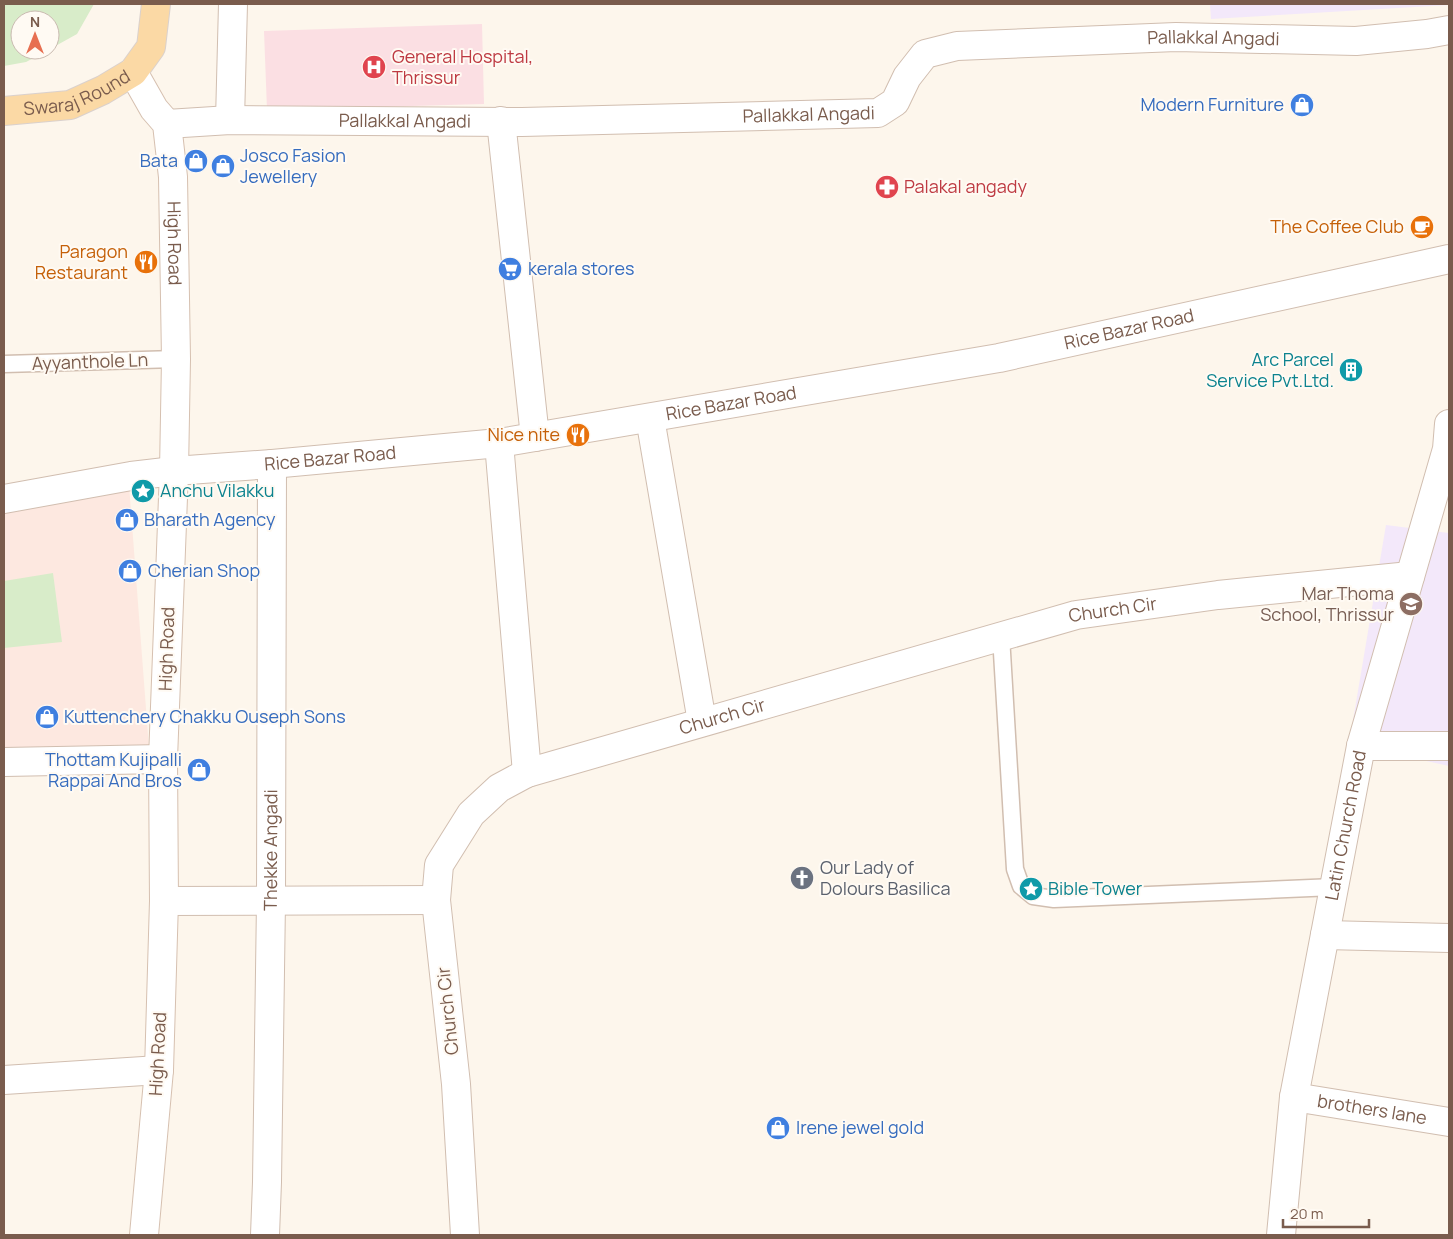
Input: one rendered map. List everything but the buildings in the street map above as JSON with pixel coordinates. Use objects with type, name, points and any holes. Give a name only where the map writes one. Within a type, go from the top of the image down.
[{"type":"main road","name":"Swaraj Round","points":[[4,111],[70,105],[103,90],[133,72],[151,47],[156,4]]},
{"type":"street","points":[[230,120],[233,4]]},
{"type":"street","name":"Pallakkal Angadi","points":[[167,124],[230,120],[501,121],[878,113],[895,102],[907,77],[925,54],[957,46],[1176,37],[1356,40],[1427,34],[1449,30]]},
{"type":"street","points":[[133,72],[154,108],[167,124]]},
{"type":"street","points":[[501,121],[535,437]]},
{"type":"street","name":"High Road","points":[[144,1235],[159,1070],[164,901],[163,758],[174,471],[176,359],[173,177],[167,124]]},
{"type":"street","name":"Rice Bazar Road","points":[[4,499],[131,476],[174,471],[499,444],[999,358],[1449,260]]},
{"type":"street","points":[[650,418],[702,722]]},
{"type":"street","name":"Latin Church Road","points":[[1281,1235],[1294,1097],[1361,746],[1448,441]]},
{"type":"street","points":[[499,444],[527,773]]},
{"type":"street","name":"Thekke Angadi","points":[[265,1235],[270,901],[272,464]]},
{"type":"street","name":"Church Cir","points":[[465,1235],[456,1084],[436,900],[439,865],[471,814],[499,788],[527,773],[1076,615],[1218,595],[1410,576]]},
{"type":"street","points":[[1361,746],[1449,746]]},
{"type":"street","points":[[4,762],[163,758]]},
{"type":"street","points":[[164,901],[436,900]]},
{"type":"street","points":[[1325,935],[1449,938]]},
{"type":"street","points":[[4,1080],[159,1070]]},
{"type":"street","name":"brothers lane","points":[[1294,1097],[1449,1122]]},
{"type":"lane","name":"Ayyanthole Ln","points":[[4,364],[176,359]]},
{"type":"lane","points":[[1001,636],[1015,869],[1020,886],[1033,896],[1054,899],[1334,887]]},
{"type":"shaded area","points":[[1210,4],[1449,4],[1449,5],[1211,19]]},
{"type":"shaded area","name":"General Hospital, Thrissur","points":[[482,24],[484,104],[267,110],[264,31]]},
{"type":"shaded area","points":[[129,485],[149,748],[4,756],[4,505]]},
{"type":"shaded area","name":"Mar Thoma School, Thrissur","points":[[1386,525],[1449,533],[1449,766],[1349,744]]},
{"type":"green space","points":[[4,4],[94,4],[77,34],[60,43],[60,10],[10,10],[10,60],[30,60],[4,66]]},
{"type":"green space","points":[[53,573],[62,642],[4,648],[4,581]]},
{"type":"place","name":"General Hospital, Thrissur","points":[[374,67]]},
{"type":"place","name":"Modern Furniture","points":[[1302,105]]},
{"type":"place","name":"Bata","points":[[196,161]]},
{"type":"place","name":"Josco Fasion Jewellery","points":[[223,166]]},
{"type":"place","name":"Palakal angady","points":[[887,187]]},
{"type":"place","name":"The Coffee Club","points":[[1422,227]]},
{"type":"place","name":"Paragon Restaurant","points":[[146,262]]},
{"type":"place","name":"kerala stores","points":[[510,269]]},
{"type":"place","name":"Arc Parcel Service Pvt.Ltd.","points":[[1351,370]]},
{"type":"place","name":"Nice nite","points":[[578,435]]},
{"type":"place","name":"Anchu Vilakku","points":[[143,491]]},
{"type":"place","name":"Bharath Agency","points":[[127,520]]},
{"type":"place","name":"Cherian Shop","points":[[130,571]]},
{"type":"place","name":"Mar Thoma School, Thrissur","points":[[1411,604]]},
{"type":"place","name":"Kuttenchery Chakku Ouseph Sons","points":[[47,717]]},
{"type":"place","name":"Thottam Kujipalli Rappai And Bros","points":[[199,770]]},
{"type":"place","name":"Our Lady of Dolours Basilica","points":[[802,878]]},
{"type":"place","name":"Bible Tower","points":[[1031,889]]},
{"type":"place","name":"Irene jewel gold","points":[[778,1128]]}]
